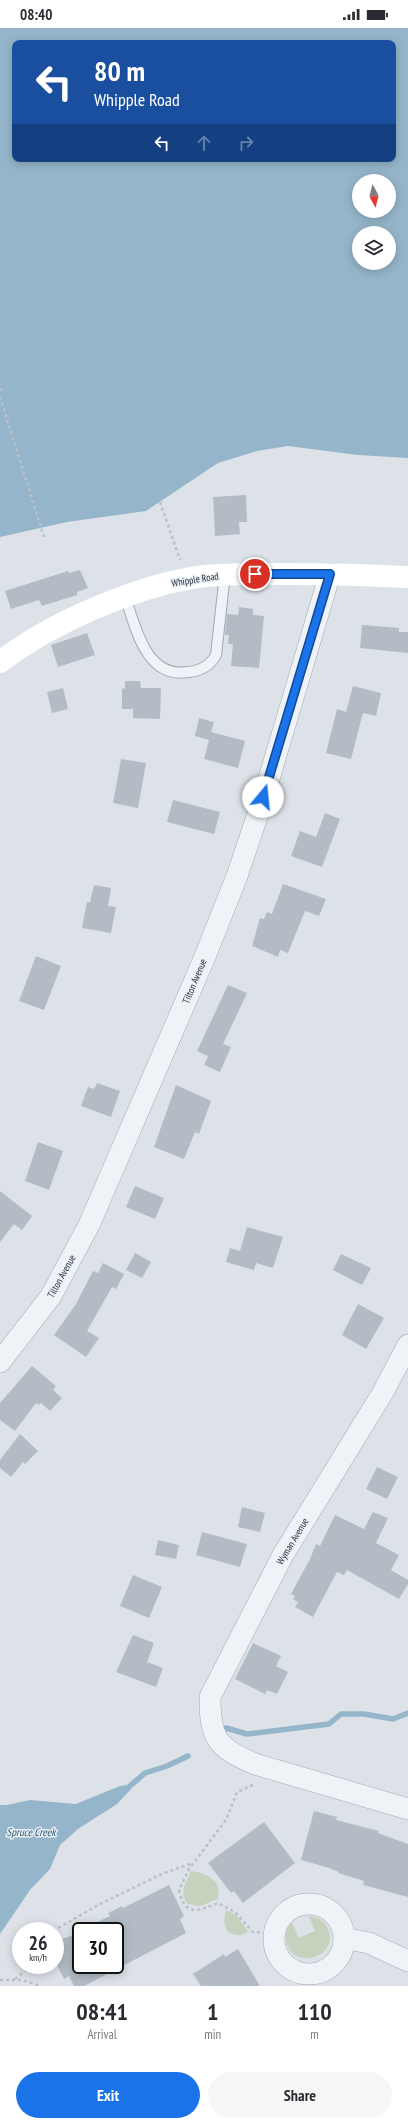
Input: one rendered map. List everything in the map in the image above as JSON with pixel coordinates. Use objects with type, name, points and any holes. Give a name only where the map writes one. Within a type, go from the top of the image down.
[{"type":"main road","name":"Whipple Road","points":[[0,662],[56,628],[125,597],[147,589],[186,580],[225,574],[330,574],[408,577]]},
{"type":"street","name":"Tilton Avenue","points":[[0,1362],[51,1296],[90,1225],[204,959],[237,876],[262,802],[330,574]]},
{"type":"street","name":"Wyman Avenue","points":[[257,1773],[238,1757],[221,1746],[210,1722],[210,1698],[283,1555],[382,1394],[408,1345]]},
{"type":"street","points":[[257,1773],[408,1809]]},
{"type":"street","points":[[312,1904],[322,1906],[336,1916],[342,1926],[344,1938],[340,1955],[328,1968],[312,1973],[304,1973],[290,1968],[284,1962],[276,1948],[275,1933],[279,1922],[288,1911],[300,1905],[312,1904]]},
{"type":"street","points":[[344,1938],[369,1943],[408,1961]]},
{"type":"lane","points":[[125,597],[140,640],[155,663],[172,674],[194,672],[208,665],[216,655],[225,574]]},
{"type":"path","points":[[0,390],[5,389]]},
{"type":"path","points":[[0,397],[44,537]]},
{"type":"path","points":[[160,502],[186,580]]},
{"type":"path","points":[[257,1773],[246,1787],[238,1792],[226,1820],[194,1863],[179,1890],[182,1903],[186,1908],[198,1910],[218,1903],[235,1912],[253,1932],[275,1933]]},
{"type":"path","points":[[64,1925],[105,1902],[164,1873],[194,1863]]},
{"type":"path","points":[[14,1980],[22,1974]]},
{"type":"path","points":[[0,1980],[22,1980],[40,1986]]},
{"type":"green space","points":[[191,1871],[208,1876],[215,1882],[219,1892],[218,1899],[200,1906],[188,1904],[185,1900],[183,1892]]},
{"type":"green space","points":[[226,1910],[237,1916],[248,1931],[246,1933],[238,1935],[227,1931],[224,1921]]},
{"type":"green space","points":[[309,1916],[318,1918],[325,1923],[330,1939],[327,1947],[321,1954],[305,1958],[296,1956],[290,1950],[286,1940],[286,1935],[288,1928],[292,1923],[299,1938],[315,1931]]},
{"type":"water","points":[[0,28],[408,28],[408,458],[358,455],[288,446],[257,451],[218,463],[146,511],[67,522],[0,537]]},
{"type":"water","name":"Spruce Creek","points":[[126,1785],[131,1789],[117,1804],[78,1829],[60,1845],[50,1869],[30,1890],[0,1934],[0,1805],[30,1800],[76,1804]]},
{"type":"building","points":[[246,495],[247,522],[239,522],[240,534],[215,536],[213,497]]},
{"type":"building","points":[[80,570],[88,588],[77,592],[77,595],[42,606],[39,600],[11,609],[5,591],[68,571],[69,573]]},
{"type":"building","points":[[239,607],[253,609],[253,615],[264,616],[259,668],[231,666],[233,644],[228,644],[229,635],[225,635],[227,614],[238,615]]},
{"type":"building","points":[[362,625],[399,628],[399,632],[408,632],[408,653],[360,648]]},
{"type":"building","points":[[87,633],[95,655],[58,667],[51,645]]},
{"type":"building","points":[[125,681],[140,681],[141,688],[161,688],[160,719],[133,718],[133,709],[122,709],[122,689],[125,688]]},
{"type":"building","points":[[353,686],[381,693],[376,716],[363,713],[351,759],[326,753],[337,709],[346,712]]},
{"type":"building","points":[[63,688],[68,709],[52,713],[47,692]]},
{"type":"building","points":[[199,718],[214,722],[211,732],[245,741],[238,768],[204,759],[209,740],[195,736]]},
{"type":"building","points":[[121,759],[146,763],[138,808],[113,803]]},
{"type":"building","points":[[173,800],[220,812],[214,834],[167,822]]},
{"type":"building","points":[[325,813],[340,819],[322,867],[291,856],[300,831],[316,837]]},
{"type":"building","points":[[283,884],[326,899],[319,916],[305,911],[288,953],[280,950],[278,957],[252,946],[260,918],[264,919],[267,912],[272,914]]},
{"type":"building","points":[[94,885],[111,888],[108,906],[116,907],[111,933],[82,928],[87,902],[90,902]]},
{"type":"building","points":[[36,956],[61,966],[44,1010],[19,1001]]},
{"type":"building","points":[[228,985],[247,993],[223,1044],[231,1047],[220,1072],[204,1065],[208,1056],[197,1051]]},
{"type":"building","points":[[97,1083],[120,1091],[111,1117],[81,1106],[88,1087],[94,1089]]},
{"type":"building","points":[[176,1085],[211,1101],[199,1134],[195,1132],[184,1159],[154,1147]]},
{"type":"building","points":[[38,1142],[63,1151],[49,1190],[25,1181]]},
{"type":"building","points":[[135,1186],[164,1198],[155,1219],[126,1207]]},
{"type":"building","points":[[0,1191],[32,1216],[22,1230],[14,1224],[0,1242]]},
{"type":"building","points":[[247,1227],[283,1237],[273,1268],[256,1263],[254,1270],[226,1262],[230,1248],[240,1251]]},
{"type":"building","points":[[135,1253],[151,1262],[142,1278],[126,1270]]},
{"type":"building","points":[[341,1254],[371,1268],[362,1285],[333,1270]]},
{"type":"building","points":[[103,1263],[124,1274],[116,1289],[112,1287],[87,1331],[99,1338],[86,1357],[54,1335],[76,1304],[93,1271],[98,1273]]},
{"type":"building","points":[[358,1304],[384,1318],[366,1349],[342,1335]]},
{"type":"building","points":[[32,1366],[56,1386],[53,1390],[62,1398],[50,1411],[41,1403],[39,1405],[36,1403],[15,1431],[0,1420],[0,1403]]},
{"type":"building","points":[[20,1434],[38,1451],[25,1464],[23,1462],[11,1477],[0,1468],[0,1460]]},
{"type":"building","points":[[377,1467],[398,1477],[387,1499],[366,1489]]},
{"type":"building","points":[[242,1507],[265,1513],[260,1532],[238,1527]]},
{"type":"building","points":[[373,1512],[388,1518],[376,1543],[399,1555],[391,1570],[408,1580],[408,1584],[399,1599],[347,1570],[344,1575],[337,1572],[313,1617],[295,1607],[298,1602],[293,1599],[295,1596],[291,1594],[310,1559],[316,1544],[320,1546],[335,1515],[364,1529]]},
{"type":"building","points":[[202,1532],[247,1544],[240,1567],[196,1555]]},
{"type":"building","points":[[158,1540],[179,1545],[176,1559],[155,1555]]},
{"type":"building","points":[[133,1575],[162,1587],[149,1618],[120,1606]]},
{"type":"building","points":[[133,1635],[154,1643],[147,1662],[163,1668],[156,1687],[116,1672]]},
{"type":"building","points":[[253,1643],[281,1656],[276,1666],[288,1672],[277,1694],[267,1690],[265,1694],[235,1679]]},
{"type":"building","points":[[314,1811],[337,1817],[336,1820],[379,1831],[378,1833],[408,1844],[408,1897],[363,1885],[364,1881],[338,1873],[339,1872],[326,1867],[301,1860]]},
{"type":"building","points":[[264,1822],[295,1863],[243,1903],[234,1891],[231,1893],[208,1863]]},
{"type":"building","points":[[169,1885],[184,1916],[180,1919],[186,1933],[124,1965],[124,1922],[98,1922],[110,1916],[108,1913],[122,1906],[123,1908]]},
{"type":"building","points":[[72,1935],[72,1974],[107,1974],[84,1986],[74,1986],[69,1976],[64,1979],[62,1974],[64,1974],[64,1939]]},
{"type":"building","points":[[238,1949],[260,1986],[201,1986],[193,1974],[224,1954],[225,1957]]},
{"type":"waterway","points":[[226,1728],[247,1734],[329,1724],[341,1714],[364,1714],[393,1719],[408,1713]]},
{"type":"waterway","points":[[123,1792],[145,1773],[167,1766],[188,1756]]},
{"type":"route","points":[[255,574],[330,574],[263,797]]}]
